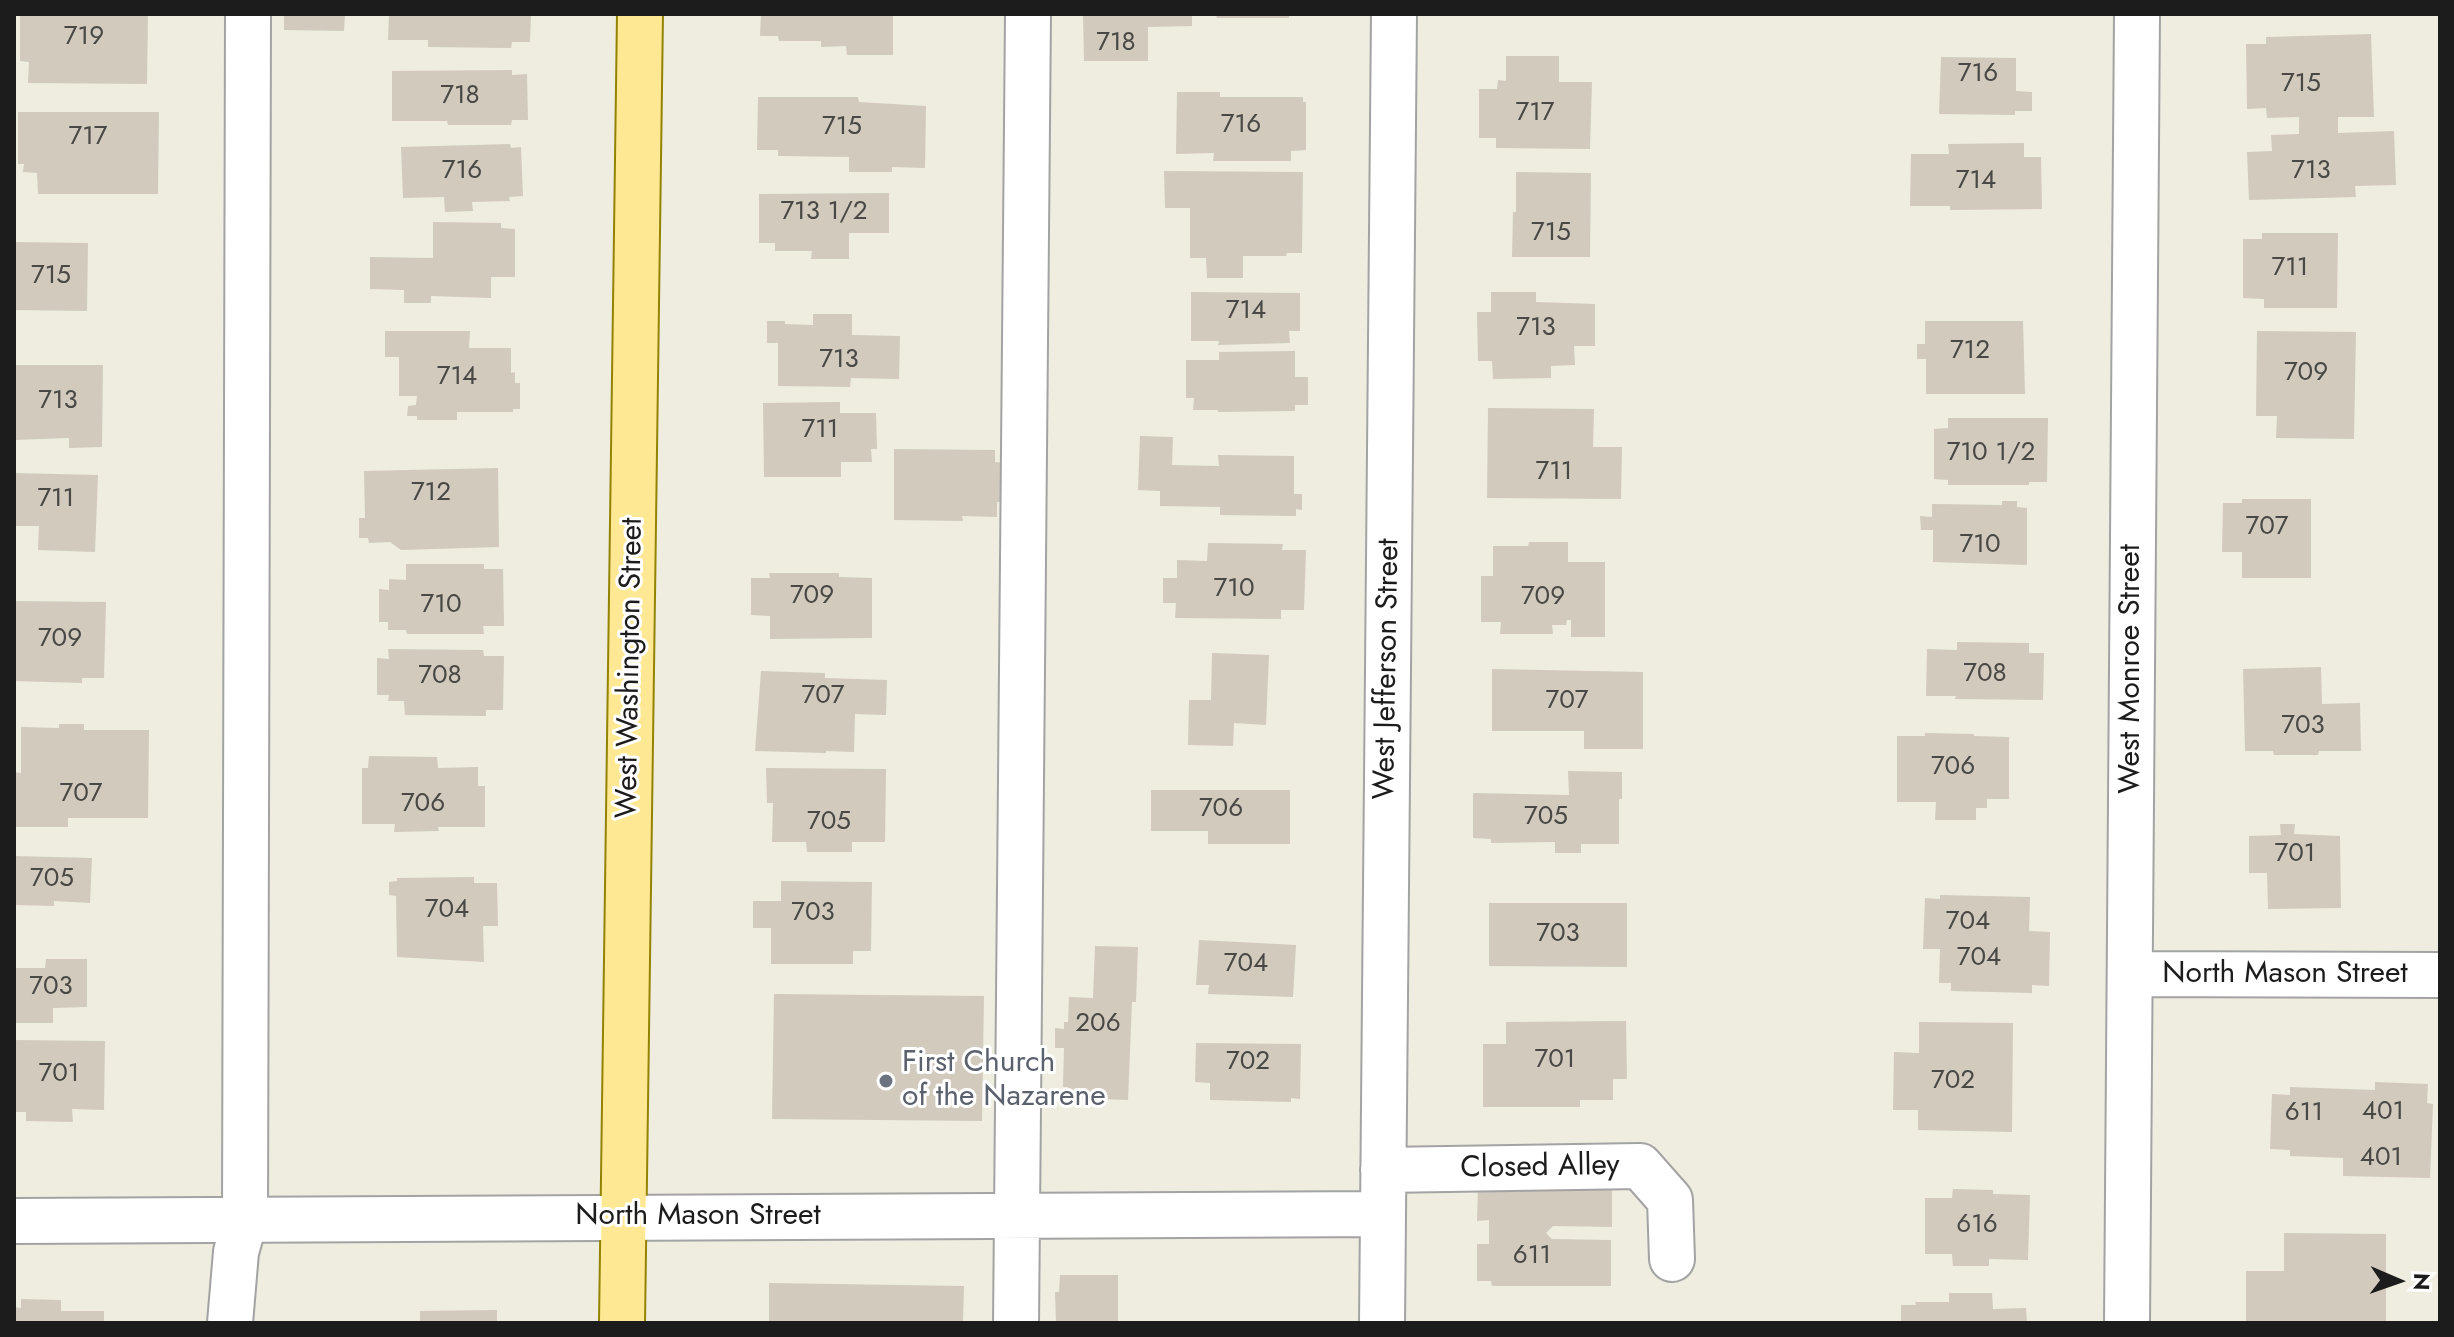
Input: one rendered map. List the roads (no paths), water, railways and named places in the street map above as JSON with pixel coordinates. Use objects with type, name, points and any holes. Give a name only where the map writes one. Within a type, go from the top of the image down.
[{"type":"main road","name":"West Washington Street","points":[[622,1323],[640,14]]},
{"type":"street","points":[[230,1323],[236,1252],[245,1220],[248,14]]},
{"type":"street","points":[[1016,1323],[1028,14]]},
{"type":"street","name":"West Jefferson Street","points":[[1382,1323],[1394,14]]},
{"type":"street","name":"West Monroe Street","points":[[2127,1323],[2137,14]]},
{"type":"street","name":"North Mason Street","points":[[2130,974],[2440,975]]},
{"type":"street","name":"Closed Alley","points":[[1383,1170],[1640,1166],[1670,1200],[1672,1259]]},
{"type":"street","name":"North Mason Street","points":[[14,1221],[1383,1214]]},
{"type":"place","name":"First Church of the Nazarene","points":[[886,1081]]}]
